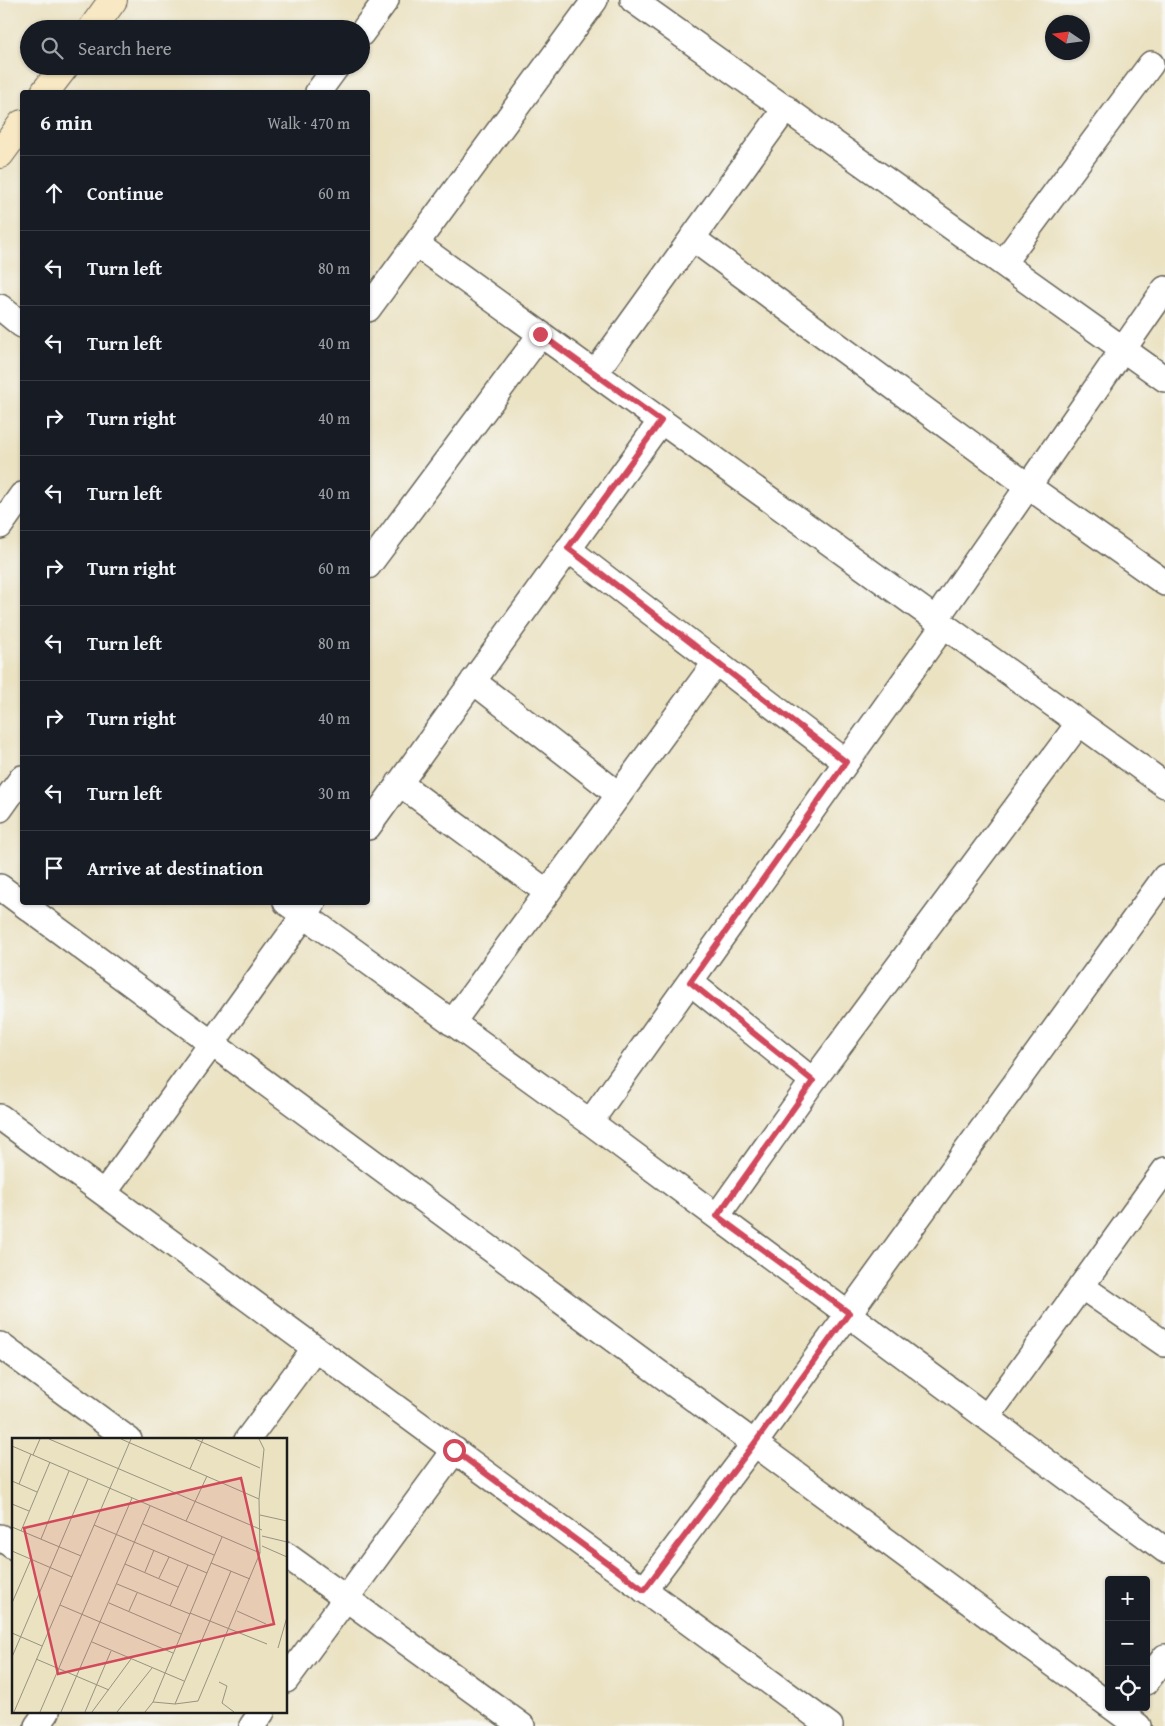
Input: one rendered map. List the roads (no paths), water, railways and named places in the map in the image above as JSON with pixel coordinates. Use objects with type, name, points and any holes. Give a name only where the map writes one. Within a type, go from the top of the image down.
[{"type":"street","points":[[99,20],[113,0]]},
{"type":"street","points":[[370,22],[386,0]]},
{"type":"street","points":[[370,306],[595,0]]},
{"type":"street","points":[[633,0],[1165,379]]},
{"type":"street","points":[[1003,263],[1150,64]]},
{"type":"street","points":[[47,90],[58,75]]},
{"type":"street","points":[[319,90],[330,75]]},
{"type":"street","points":[[595,373],[786,108]]},
{"type":"street","points":[[0,154],[20,127]]},
{"type":"street","points":[[692,238],[1028,486],[1165,583]]},
{"type":"street","points":[[416,244],[1165,785]]},
{"type":"street","points":[[590,1122],[846,762],[1028,486],[1165,289]]},
{"type":"street","points":[[0,307],[20,323]]},
{"type":"street","points":[[370,563],[540,334]]},
{"type":"street","points":[[370,825],[661,421]]},
{"type":"street","points":[[0,526],[20,498]]},
{"type":"street","points":[[568,548],[846,762]]},
{"type":"street","points":[[452,1023],[716,662]]},
{"type":"street","points":[[473,680],[619,795]]},
{"type":"street","points":[[717,1216],[813,1081],[1079,723]]},
{"type":"street","points":[[0,809],[20,781]]},
{"type":"street","points":[[399,783],[547,892]]},
{"type":"street","points":[[644,1590],[754,1444],[1165,877]]},
{"type":"street","points":[[0,886],[20,901]]},
{"type":"street","points":[[26,905],[1120,1714]]},
{"type":"street","points":[[104,1193],[213,1042],[301,907],[452,1023],[849,1313],[1165,1550]]},
{"type":"street","points":[[690,982],[813,1081]]},
{"type":"street","points":[[0,1117],[830,1726]]},
{"type":"street","points":[[987,1417],[1165,1170]]},
{"type":"street","points":[[1081,1286],[1165,1344]]},
{"type":"street","points":[[0,1344],[126,1438]]},
{"type":"street","points":[[248,1438],[315,1348]]},
{"type":"street","points":[[288,1677],[454,1450]]},
{"type":"street","points":[[0,1537],[12,1546]]},
{"type":"street","points":[[288,1556],[522,1726]]},
{"type":"street","points":[[1150,1677],[1165,1657]]},
{"type":"street","points":[[37,1726],[46,1714]]},
{"type":"street","points":[[252,1726],[261,1714]]}]
